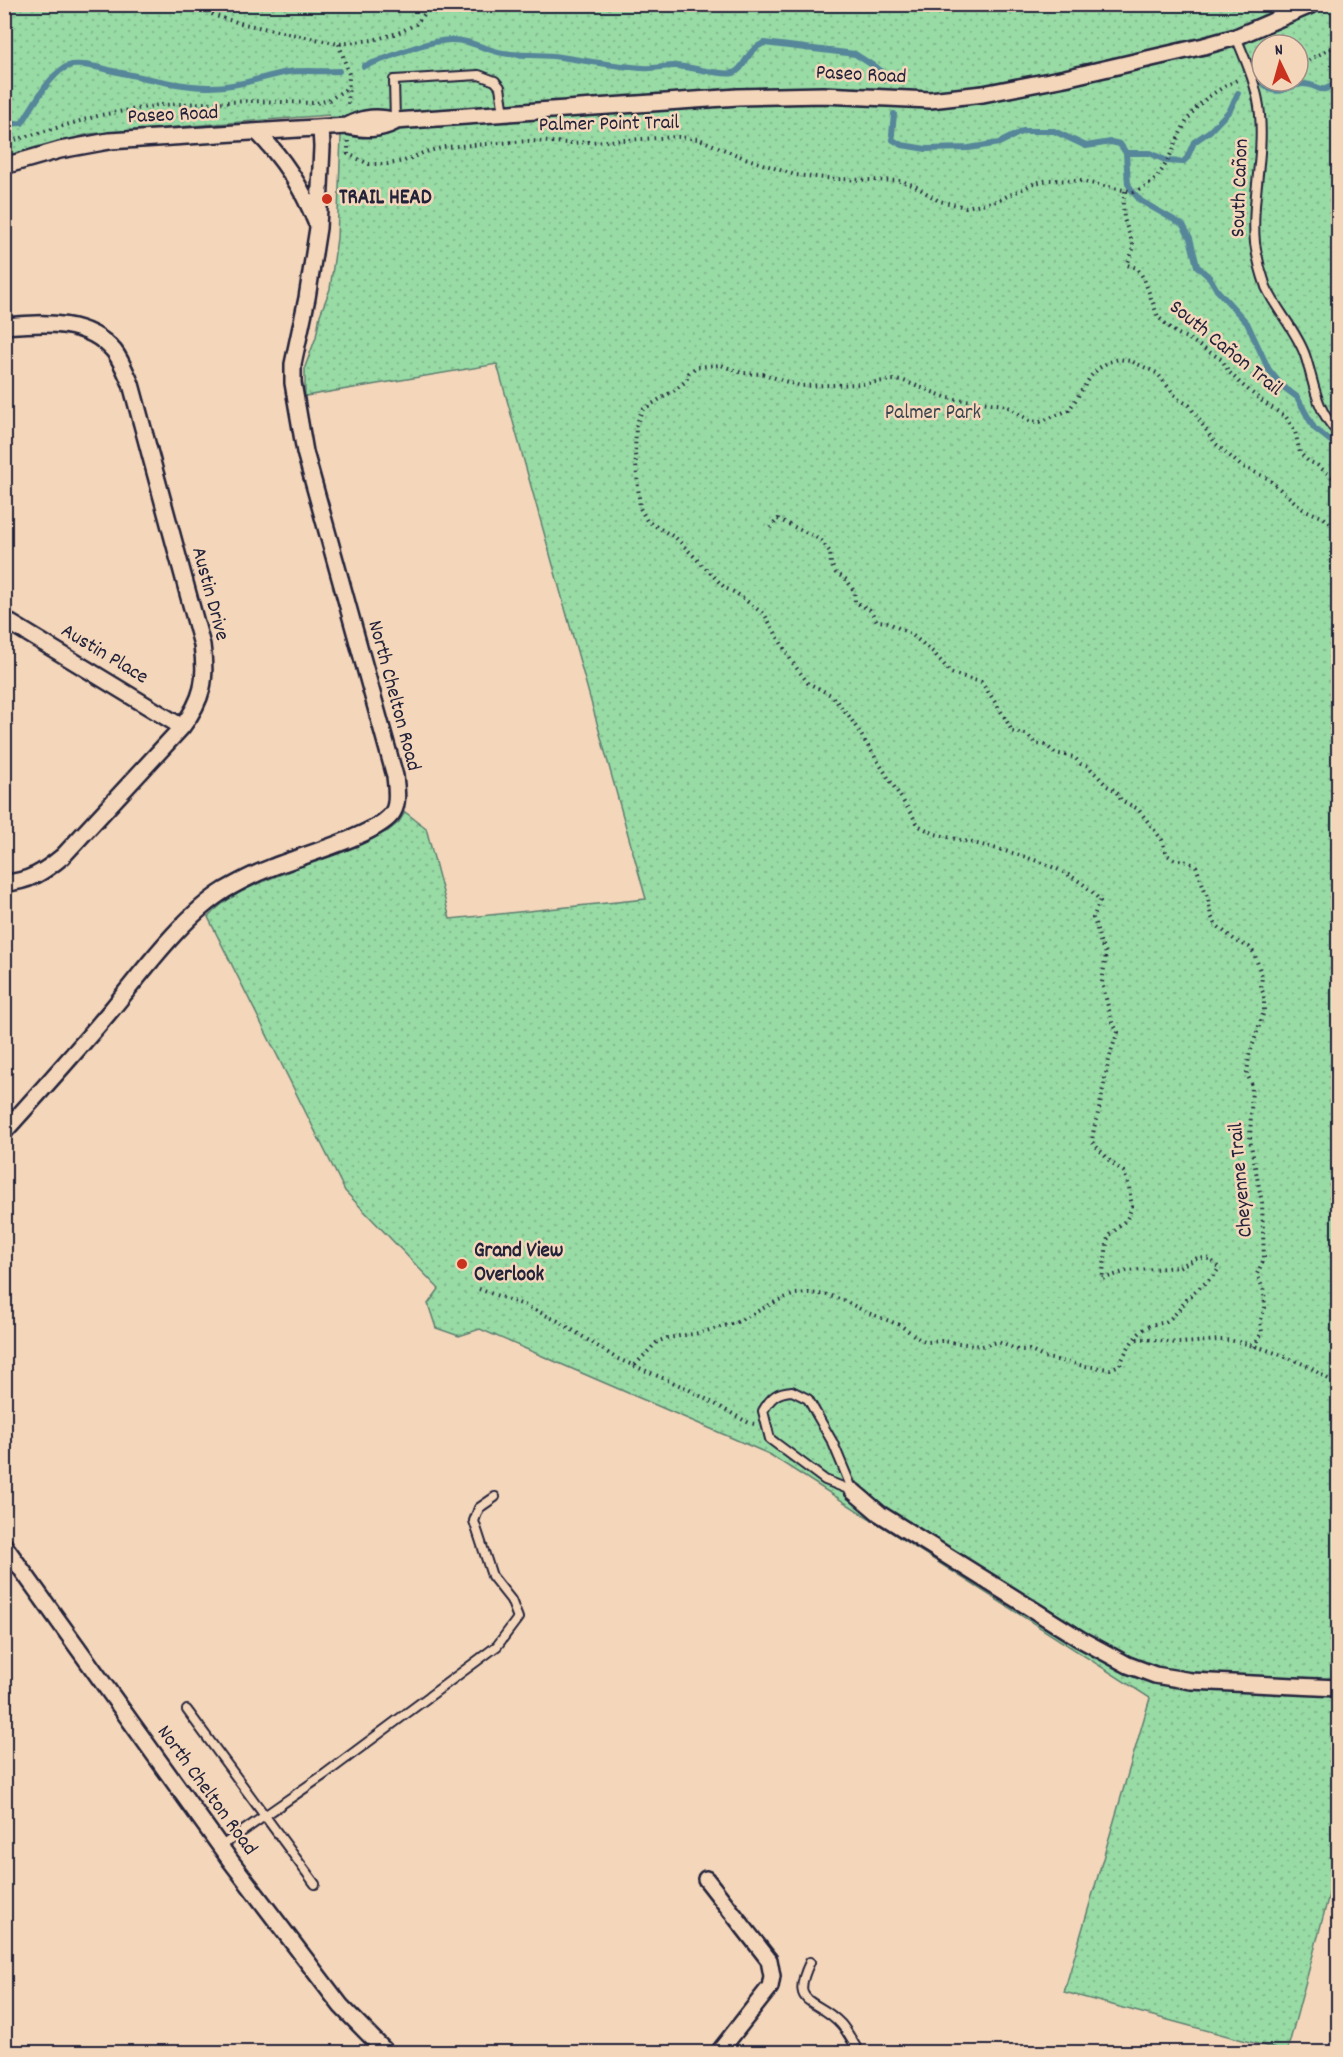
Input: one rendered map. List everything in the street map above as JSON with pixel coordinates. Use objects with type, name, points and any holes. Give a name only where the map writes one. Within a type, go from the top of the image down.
[{"type":"street","name":"Paseo Road","points":[[4,166],[60,150],[110,141],[347,126],[357,120],[374,117],[395,122],[749,96],[823,95],[910,100],[953,98],[1065,78],[1170,55],[1236,37],[1313,4]]},
{"type":"street","name":"North Chelton Road","points":[[4,1132],[90,1036],[159,953],[201,908],[242,881],[268,868],[366,832],[383,823],[393,812],[396,797],[395,776],[305,452],[293,383],[293,364],[308,298],[318,228],[321,128]]},
{"type":"street","points":[[257,132],[280,156],[291,172],[305,196],[318,228]]},
{"type":"street","name":"Austin Drive","points":[[4,326],[60,323],[78,328],[98,338],[113,350],[131,384],[202,645],[204,662],[202,694],[182,727],[63,856],[48,869],[29,879],[4,883]]},
{"type":"street","name":"Austin Place","points":[[4,619],[182,727]]},
{"type":"street","points":[[853,1491],[880,1514],[1080,1639],[1128,1665],[1155,1675],[1191,1681],[1338,1688]]},
{"type":"street","name":"North Chelton Road","points":[[4,1545],[220,1847],[341,2006],[386,2052]]},
{"type":"street","points":[[706,1879],[769,1960],[772,1976],[770,1987],[719,2052]]},
{"type":"lane","name":"South Cañon","points":[[1236,37],[1250,72]]},
{"type":"lane","points":[[395,122],[394,80],[479,75],[495,81],[500,87],[504,114]]},
{"type":"lane","name":"South Cañon","points":[[1256,93],[1261,130],[1254,217],[1255,244],[1260,268],[1267,288],[1298,338],[1305,354],[1321,411],[1338,433]]},
{"type":"lane","points":[[792,1391],[808,1399],[833,1443],[853,1491],[825,1480],[770,1439],[763,1411],[770,1400],[780,1392],[792,1391]]},
{"type":"lane","points":[[220,1847],[325,1774],[497,1646],[518,1618],[511,1600],[492,1576],[474,1521],[478,1508],[495,1497]]},
{"type":"lane","points":[[187,1710],[315,1884]]},
{"type":"lane","points":[[810,1962],[802,1978],[801,1990],[806,1998],[840,2023],[859,2052]]},
{"type":"path","points":[[197,4],[215,16],[339,44],[373,40],[398,33],[416,24],[433,4]]},
{"type":"path","points":[[4,143],[101,115],[159,105],[250,101],[316,103],[329,100],[350,87],[346,62],[339,44]]},
{"type":"path","points":[[1310,59],[1338,44]]},
{"type":"path","points":[[1125,191],[1132,192],[1149,185],[1160,174],[1181,129],[1191,113],[1205,100],[1229,84],[1250,75]]},
{"type":"path","name":"Palmer Point Trail","points":[[347,126],[348,154],[369,165],[404,161],[445,147],[509,142],[603,142],[678,137],[699,139],[795,175],[901,181],[915,186],[939,201],[966,207],[998,201],[1020,189],[1048,180],[1080,181],[1125,191]]},
{"type":"path","name":"South Cañon Trail","points":[[1125,191],[1122,203],[1124,219],[1134,247],[1127,264],[1137,268],[1144,279],[1158,317],[1176,333],[1222,360],[1229,372],[1260,400],[1286,417],[1296,431],[1300,453],[1338,482]]},
{"type":"path","points":[[635,1365],[657,1342],[735,1323],[779,1300],[795,1294],[809,1293],[828,1295],[845,1301],[900,1325],[919,1339],[928,1342],[942,1341],[982,1346],[998,1342],[1018,1350],[1029,1350],[1043,1357],[1110,1369],[1120,1365],[1125,1352],[1143,1329],[1153,1324],[1164,1323],[1177,1313],[1189,1297],[1213,1277],[1218,1268],[1210,1259],[1197,1258],[1179,1267],[1126,1271],[1102,1279],[1108,1237],[1127,1219],[1132,1207],[1124,1172],[1092,1142],[1093,1125],[1099,1109],[1110,1052],[1118,1032],[1112,1022],[1102,983],[1106,953],[1099,942],[1099,930],[1093,918],[1100,901],[1092,891],[1071,876],[1038,861],[934,834],[919,826],[849,716],[831,695],[808,683],[792,662],[765,615],[736,592],[725,588],[676,538],[647,521],[640,508],[635,454],[636,426],[642,410],[675,390],[696,368],[721,365],[742,373],[763,374],[800,386],[904,381],[948,398],[1005,405],[1030,421],[1040,422],[1069,410],[1091,376],[1100,368],[1119,360],[1131,361],[1157,373],[1178,399],[1189,405],[1215,443],[1241,466],[1267,478],[1303,509],[1324,518],[1338,529]]},
{"type":"path","name":"Cheyenne Trail","points":[[770,528],[777,519],[821,540],[830,552],[836,573],[847,580],[854,591],[855,602],[870,610],[877,621],[887,622],[922,642],[951,673],[981,682],[1010,725],[1012,732],[1026,734],[1036,744],[1046,745],[1055,753],[1074,757],[1081,764],[1088,766],[1107,786],[1116,791],[1121,800],[1138,809],[1162,840],[1167,855],[1174,860],[1196,866],[1208,899],[1211,916],[1216,925],[1236,941],[1249,947],[1254,953],[1262,976],[1264,1011],[1249,1056],[1247,1074],[1252,1085],[1250,1140],[1262,1203],[1264,1259],[1257,1274],[1264,1291],[1265,1308],[1260,1322],[1262,1332],[1254,1347]]},
{"type":"path","points":[[479,1289],[524,1305],[558,1321],[616,1358],[686,1388],[749,1423],[765,1425]]},
{"type":"path","points":[[1136,1339],[1150,1338],[1177,1343],[1223,1340],[1240,1342],[1303,1364],[1338,1384]]},
{"type":"green space","name":"Palmer Park","points":[[5,5],[1338,5],[1338,1861],[1287,2052],[1064,1992],[1150,1698],[769,1454],[480,1329],[459,1336],[436,1328],[428,1304],[439,1289],[345,1191],[208,917],[217,908],[249,888],[388,831],[399,822],[405,812],[426,828],[450,919],[646,899],[497,364],[305,396],[305,367],[330,289],[337,238],[341,137],[329,115],[89,134],[5,157]]},
{"type":"waterway","points":[[364,66],[417,47],[439,41],[457,40],[509,54],[553,56],[643,68],[681,66],[728,74],[737,71],[753,51],[764,43],[855,54],[880,70],[884,80]]},
{"type":"waterway","points":[[4,124],[22,123],[50,80],[57,73],[72,65],[90,66],[164,82],[207,87],[238,84],[288,72],[339,71]]},
{"type":"waterway","points":[[1310,85],[1326,89],[1338,81]]},
{"type":"waterway","points":[[1126,153],[1150,153],[1167,161],[1183,162],[1194,142],[1210,131],[1230,110],[1238,93]]},
{"type":"waterway","points":[[894,114],[893,140],[902,145],[926,149],[969,148],[999,143],[1023,131],[1054,131],[1086,146],[1111,142],[1120,144],[1126,153],[1128,184],[1133,192],[1141,201],[1183,225],[1190,238],[1197,266],[1210,278],[1217,290],[1247,323],[1269,370],[1282,386],[1297,397],[1314,428],[1337,446]]},
{"type":"place","name":"TRAIL HEAD","points":[[327,199]]},
{"type":"place","name":"Grand View Overlook","points":[[462,1264]]}]
